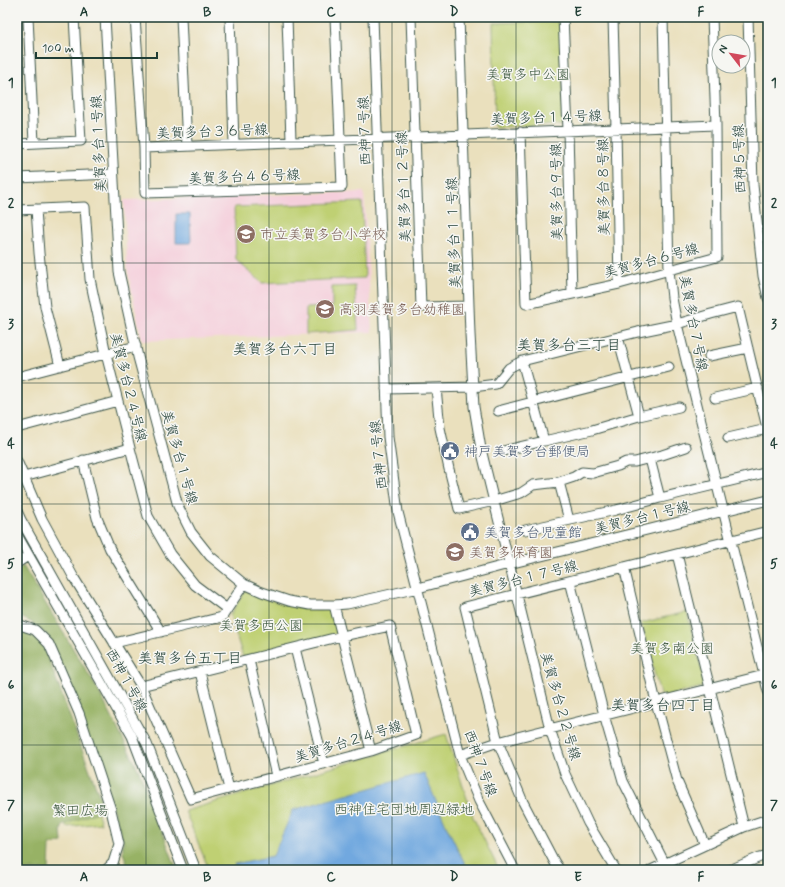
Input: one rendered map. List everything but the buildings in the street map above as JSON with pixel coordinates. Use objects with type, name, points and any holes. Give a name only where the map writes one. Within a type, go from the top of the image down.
[{"type":"street","points":[[28,17],[34,143]]},
{"type":"street","points":[[17,144],[81,141],[74,17]]},
{"type":"street","name":"美賀多台１号線","points":[[105,17],[119,272],[136,346],[178,506],[191,532],[210,556],[244,584],[289,601],[310,605],[347,604],[418,588],[768,500]]},
{"type":"street","name":"美賀多台３６号線","points":[[135,17],[144,148],[378,138]]},
{"type":"street","points":[[181,17],[187,146]]},
{"type":"street","points":[[230,17],[234,144]]},
{"type":"street","points":[[287,17],[290,141]]},
{"type":"street","points":[[335,17],[340,139]]},
{"type":"street","name":"西神７号線","points":[[373,17],[388,437],[398,512],[460,755],[479,801],[515,870]]},
{"type":"street","name":"美賀多台１２号線","points":[[411,17],[421,307],[470,306]]},
{"type":"street","name":"美賀多台１１号線","points":[[459,17],[474,407],[481,449],[509,564]]},
{"type":"street","name":"美賀多台９号線","points":[[563,17],[568,130],[572,294]]},
{"type":"street","name":"美賀多台８号線","points":[[613,17],[619,284]]},
{"type":"street","name":"美賀多台７号線","points":[[663,17],[669,270],[672,298],[730,541],[766,675],[768,691]]},
{"type":"street","name":"美賀多台６号線","points":[[520,132],[526,304],[619,284],[717,257],[716,125],[712,17]]},
{"type":"street","name":"西神５号線","points":[[748,17],[753,185],[763,276],[768,298]]},
{"type":"street","name":"美賀多台１４号線","points":[[378,138],[716,125]]},
{"type":"street","name":"美賀多台４６号線","points":[[144,148],[145,193],[342,187],[340,139]]},
{"type":"street","points":[[17,178],[113,174]]},
{"type":"street","name":"美賀多台２４号線","points":[[17,210],[84,207],[90,279],[106,354],[148,516],[170,554],[196,585],[228,609]]},
{"type":"street","points":[[36,209],[45,307],[60,366]]},
{"type":"street","points":[[386,390],[473,387],[496,384],[509,368],[522,361],[638,332],[677,324],[738,307],[768,430],[728,438]]},
{"type":"street","points":[[618,337],[639,416]]},
{"type":"street","points":[[17,378],[136,346]]},
{"type":"street","points":[[709,356],[748,348]]},
{"type":"street","points":[[522,361],[544,441]]},
{"type":"street","points":[[498,411],[669,367]]},
{"type":"street","points":[[436,388],[440,428],[459,509],[521,493],[534,485],[559,482],[574,477],[582,472],[593,473],[618,466],[626,462],[636,462],[650,459],[686,448]]},
{"type":"street","points":[[714,398],[758,388]]},
{"type":"street","points":[[17,428],[118,401]]},
{"type":"street","points":[[503,452],[679,407]]},
{"type":"street","points":[[24,477],[130,448]]},
{"type":"street","points":[[650,459],[660,498]]},
{"type":"street","points":[[83,460],[97,518],[110,549],[161,632]]},
{"type":"street","name":"美賀多台２４号線","points":[[17,461],[42,519],[74,578],[141,686],[191,798],[372,751],[416,735],[390,626],[342,636],[141,686]]},
{"type":"street","points":[[525,530],[616,510],[768,472]]},
{"type":"street","points":[[559,482],[569,520]]},
{"type":"street","name":"西神１号線","points":[[17,511],[147,744],[196,870]]},
{"type":"street","name":"美賀多台１７号線","points":[[560,870],[523,802],[498,742],[465,607],[768,531]]},
{"type":"street","name":"西神１号線","points":[[17,535],[132,736],[183,870]]},
{"type":"street","points":[[677,554],[744,827]]},
{"type":"street","points":[[17,563],[28,556]]},
{"type":"street","name":"美賀多台２２号線","points":[[509,564],[550,729],[565,774],[584,816],[616,870]]},
{"type":"street","points":[[624,567],[656,702],[677,781],[705,845]]},
{"type":"street","points":[[570,581],[604,715],[623,781],[666,867]]},
{"type":"street","points":[[114,643],[222,617],[244,584]]},
{"type":"street","points":[[334,605],[372,751]]},
{"type":"street","points":[[17,624],[35,630],[49,644],[79,713],[111,810],[119,844],[113,863],[106,870]]},
{"type":"street","points":[[295,648],[324,764]]},
{"type":"street","points":[[248,660],[276,776]]},
{"type":"street","points":[[200,672],[229,789]]},
{"type":"street","points":[[460,755],[498,742],[766,675]]},
{"type":"street","points":[[651,870],[666,867],[705,845],[744,827],[768,819]]},
{"type":"street","points":[[730,870],[768,855]]},
{"type":"shaded area","name":"市立美賀多台小学校","points":[[364,192],[372,332],[142,341],[127,268],[124,200]]},
{"type":"green space","name":"美賀多中公園","points":[[561,21],[564,125],[495,127],[493,23]]},
{"type":"green space","points":[[362,202],[365,278],[262,283],[236,260],[234,207]]},
{"type":"green space","points":[[355,286],[358,330],[306,334],[306,308],[332,307],[332,287]]},
{"type":"green space","points":[[23,566],[98,690],[139,771],[177,870],[129,870],[123,852],[123,840],[92,747],[48,636],[31,622],[17,615],[17,571]]},
{"type":"green space","name":"美賀多西公園","points":[[245,591],[289,606],[331,610],[337,631],[334,635],[243,657],[230,615]]},
{"type":"green space","name":"美賀多南公園","points":[[687,612],[705,683],[702,687],[665,697],[660,694],[641,623]]},
{"type":"green space","points":[[17,626],[36,638],[44,647],[105,811],[100,811],[63,825],[61,830],[62,842],[50,845],[49,870],[17,870]]},
{"type":"green space","name":"西神住宅団地周辺緑地","points":[[446,734],[473,817],[499,870],[209,870],[185,811]]},
{"type":"green space","name":"繁田広場","points":[[89,786],[101,823],[66,827],[63,790]]},
{"type":"water","points":[[176,214],[190,214],[191,243],[176,243]]},
{"type":"water","points":[[424,773],[447,827],[468,870],[236,870],[234,864],[273,856],[293,810]]},
{"type":"place","name":"市立美賀多台小学校","points":[[246,234]]},
{"type":"place","name":"高羽美賀多台幼稚園","points":[[325,309]]},
{"type":"place","name":"神戸美賀多台郵便局","points":[[450,451]]},
{"type":"place","name":"美賀多台児童館","points":[[470,532]]},
{"type":"place","name":"美賀多保育園","points":[[455,552]]},
{"type":"district","name":"美賀多台三丁目","points":[[569,345]]},
{"type":"district","name":"美賀多台六丁目","points":[[285,349]]},
{"type":"district","name":"美賀多台五丁目","points":[[190,658]]},
{"type":"district","name":"美賀多台四丁目","points":[[663,705]]}]
